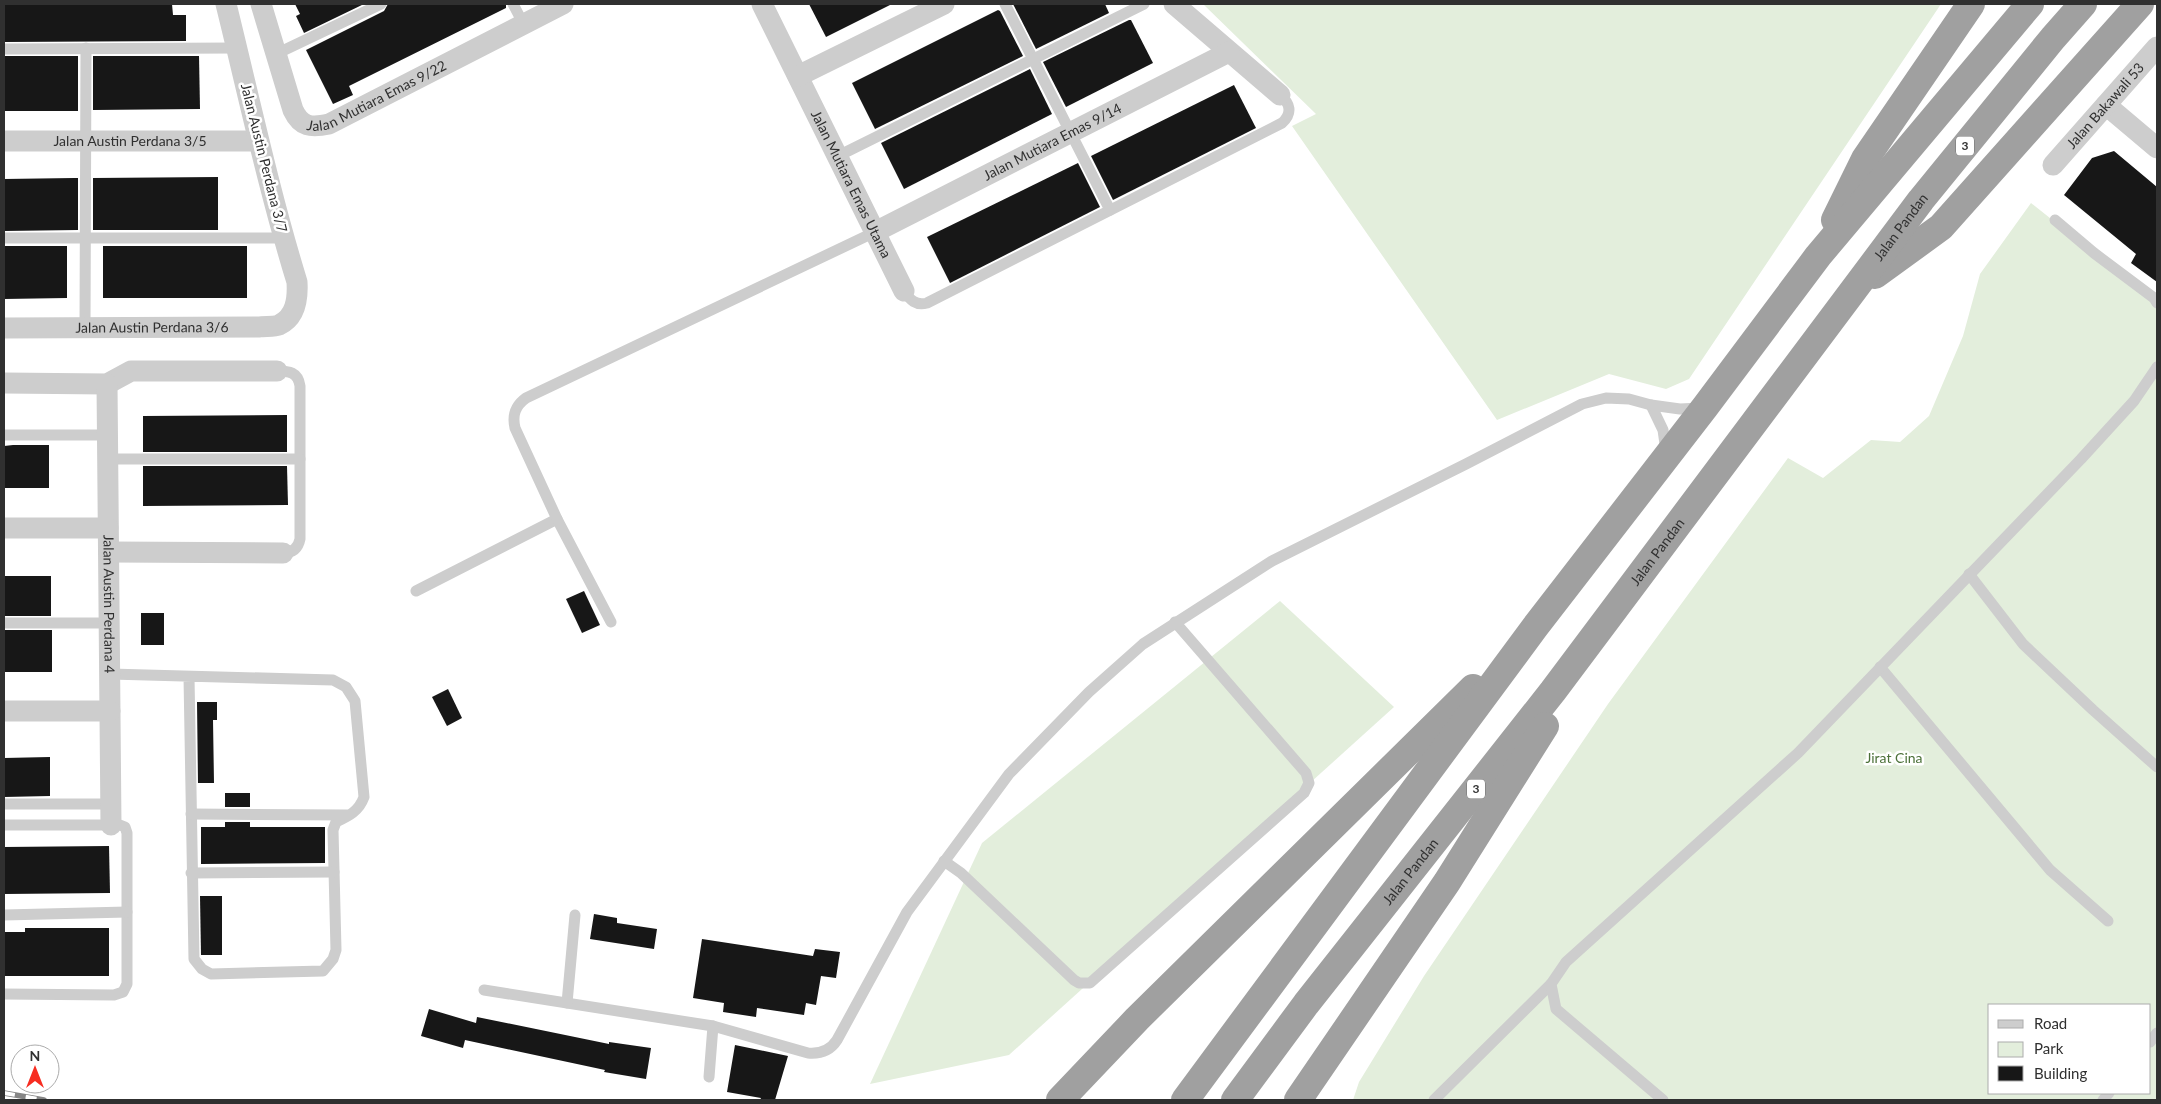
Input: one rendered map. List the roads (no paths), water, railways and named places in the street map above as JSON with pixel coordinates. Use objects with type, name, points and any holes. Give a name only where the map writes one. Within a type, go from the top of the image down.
[{"type":"highway","points":[[1818,256],[1866,159],[1971,4]]},
{"type":"highway","points":[[1185,1100],[1535,627],[1667,457],[1818,256],[2030,4]]},
{"type":"highway","name":"Jalan Pandan","points":[[1235,1100],[1306,1004],[1553,692],[1921,200],[2083,4]]},
{"type":"highway","points":[[1852,291],[1941,227],[2140,4]]},
{"type":"highway","points":[[1298,1100],[1447,882],[1642,572]]},
{"type":"highway","points":[[1060,1100],[1137,1019],[1535,627]]},
{"type":"highway","points":[[1322,1100],[1360,1008]]},
{"type":"street","name":"Jalan Austin Perdana 3/7","points":[[226,4],[258,141],[298,282],[298,298],[294,311]]},
{"type":"street","name":"Jalan Mutiara Emas 9/22","points":[[261,4],[297,119],[305,126],[315,127],[329,124],[563,4]]},
{"type":"street","name":"Jalan Mutiara Emas Utama","points":[[763,4],[904,291]]},
{"type":"street","points":[[798,76],[944,4]]},
{"type":"street","points":[[1174,4],[1280,95]]},
{"type":"street","name":"Jalan Bakawali 53","points":[[2052,165],[2157,47]]},
{"type":"street","name":"Jalan Mutiara Emas 9/14","points":[[875,232],[1229,52]]},
{"type":"street","points":[[2106,105],[2157,148]]},
{"type":"street","name":"Jalan Austin Perdana 3/5","points":[[4,141],[258,141]]},
{"type":"street","name":"Jalan Austin Perdana 3/6","points":[[4,328],[258,327],[279,325],[294,311]]},
{"type":"street","points":[[4,383],[107,384],[131,371],[277,371]]},
{"type":"street","name":"Jalan Austin Perdana 4","points":[[107,384],[111,825]]},
{"type":"street","points":[[4,528],[108,528]]},
{"type":"street","points":[[109,552],[282,553]]},
{"type":"street","points":[[4,711],[110,711]]},
{"type":"lane","points":[[276,54],[381,4]]},
{"type":"lane","points":[[513,4],[523,23]]},
{"type":"lane","points":[[1004,4],[1110,210]]},
{"type":"lane","points":[[838,156],[1144,4]]},
{"type":"lane","points":[[86,48],[86,328]]},
{"type":"lane","points":[[4,49],[237,48]]},
{"type":"lane","points":[[904,291],[911,301],[916,304],[927,303],[1282,123],[1290,112],[1289,105],[1280,95]]},
{"type":"lane","points":[[2055,220],[2094,253],[2154,298],[2157,303]]},
{"type":"lane","points":[[611,622],[558,519],[515,428],[513,420],[514,411],[519,403],[875,232]]},
{"type":"lane","points":[[4,238],[284,238]]},
{"type":"lane","points":[[1434,1100],[1551,984],[1566,962],[1798,753],[2134,401],[2157,367]]},
{"type":"lane","points":[[277,371],[292,372],[299,380],[299,544],[291,552],[282,553]]},
{"type":"lane","points":[[484,990],[713,1026],[808,1053],[817,1054],[830,1048],[837,1040],[907,912],[1009,774],[1096,686],[1143,644],[1272,561],[1582,404],[1606,398],[1630,399],[1651,406],[1680,409],[1705,407]]},
{"type":"lane","points":[[1651,406],[1663,430],[1667,457]]},
{"type":"lane","points":[[4,435],[107,435]]},
{"type":"lane","points":[[107,459],[300,459]]},
{"type":"lane","points":[[416,591],[558,519]]},
{"type":"lane","points":[[1969,574],[2023,644],[2157,767]]},
{"type":"lane","points":[[944,861],[961,873],[1074,980],[1084,984],[1090,983],[1304,793],[1309,783],[1306,773],[1175,622]]},
{"type":"lane","points":[[4,623],[110,623]]},
{"type":"lane","points":[[1880,667],[2050,870],[2108,921]]},
{"type":"lane","points":[[110,674],[334,680],[346,687],[355,701],[364,798],[361,807],[336,822],[334,830],[336,950],[333,960],[323,971],[211,974],[202,969],[194,960],[189,677]]},
{"type":"lane","points":[[4,804],[111,804]]},
{"type":"lane","points":[[191,814],[350,815]]},
{"type":"lane","points":[[4,826],[120,825],[125,827],[127,833],[127,984],[123,992],[114,995],[4,994]]},
{"type":"lane","points":[[192,872],[334,872]]},
{"type":"lane","points":[[4,914],[127,912]]},
{"type":"lane","points":[[567,1003],[575,915]]},
{"type":"lane","points":[[1551,984],[1556,1009],[1663,1100]]},
{"type":"lane","points":[[708,1077],[713,1026]]},
{"type":"railway","points":[[4,1093],[44,1100]]},
{"type":"park label","name":"Jirat Cina","points":[[1894,758]]}]
